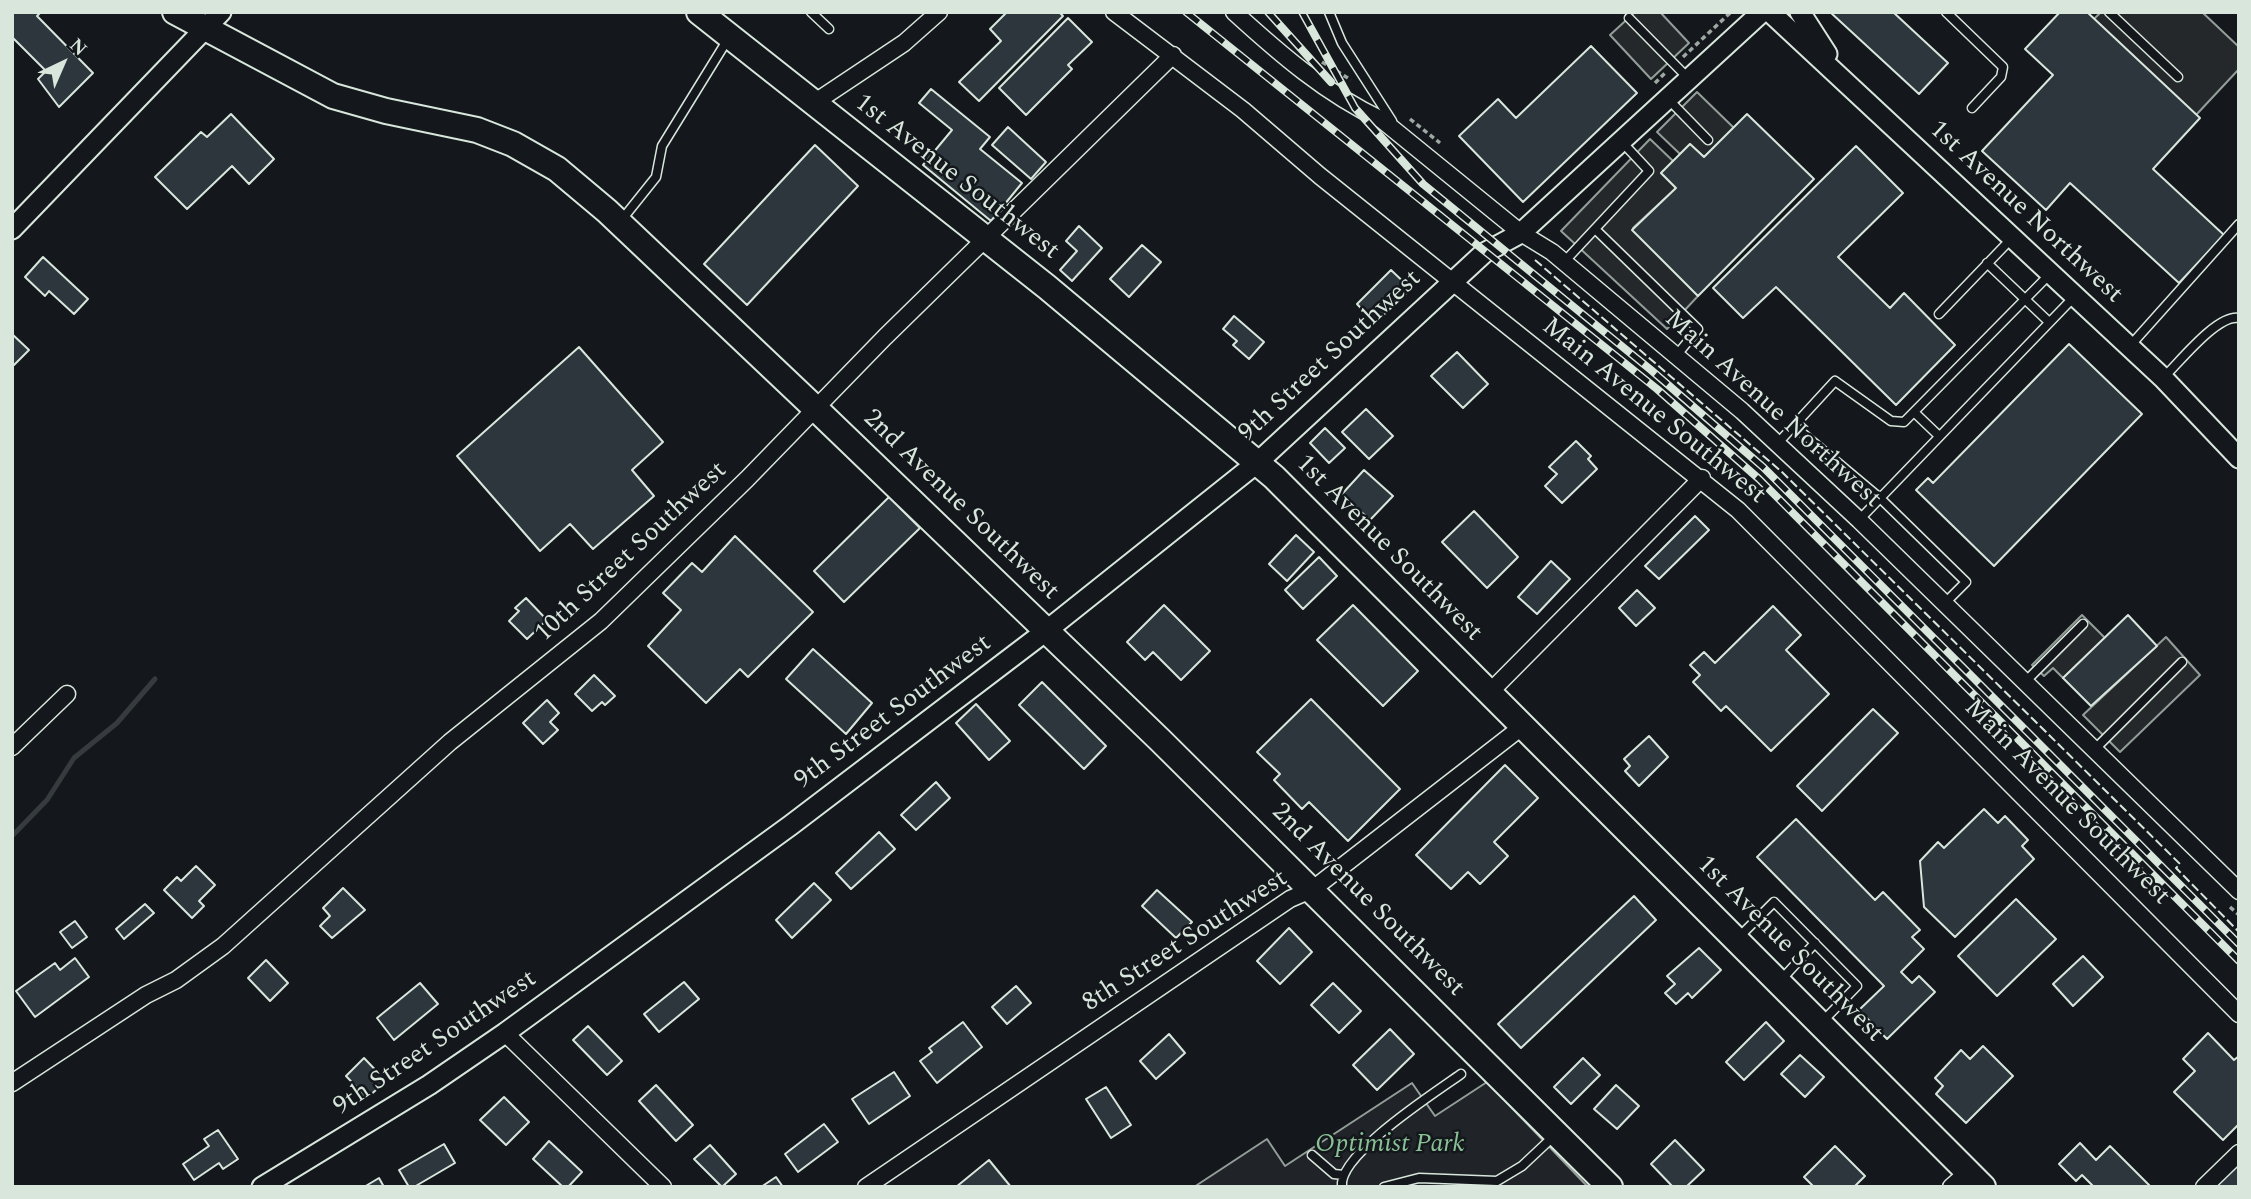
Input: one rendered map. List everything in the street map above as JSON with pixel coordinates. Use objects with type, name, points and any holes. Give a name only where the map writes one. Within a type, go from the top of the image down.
[{"type":"main road","name":"2nd Avenue Southwest","points":[[175,12],[333,96],[386,111],[477,130],[513,144],[557,169],[619,223],[816,409],[1313,889],[1610,1187]]},
{"type":"main road","name":"1st Avenue Southwest","points":[[699,12],[986,239],[1258,462],[1820,1024],[1967,1182]]},
{"type":"street","points":[[12,229],[221,12]]},
{"type":"street","points":[[814,103],[904,43],[939,12]]},
{"type":"street","name":"Main Avenue Southwest","points":[[1114,12],[1173,55],[1451,281],[1702,478],[1738,510],[2239,1014]]},
{"type":"street","name":"Main Avenue Northwest","points":[[1234,12],[1318,82],[1401,135],[1521,233],[1564,262],[1777,444],[1945,603],[2239,891]]},
{"type":"street","name":"9th Street Southwest","points":[[261,1187],[429,1085],[506,1032],[791,825],[1046,632],[1258,462],[1451,281],[1495,245],[1521,233],[1762,12]]},
{"type":"street","name":"1st Avenue Northwest","points":[[1770,12],[2163,378],[2239,458]]},
{"type":"street","points":[[1800,12],[1850,87]]},
{"type":"street","name":"10th Street Southwest","points":[[12,1083],[196,967],[450,742],[601,621],[1173,55]]},
{"type":"street","points":[[1490,692],[1702,478]]},
{"type":"street","points":[[12,747],[67,694]]},
{"type":"street","name":"8th Street Southwest","points":[[866,1187],[1290,900],[1313,889],[1523,726]]},
{"type":"street","points":[[506,1032],[663,1187]]},
{"type":"street","points":[[2204,1187],[2239,1153]]},
{"type":"lane","points":[[811,12],[829,29]]},
{"type":"lane","points":[[1329,12],[1342,43],[1401,135]]},
{"type":"lane","points":[[1946,12],[2003,67],[2001,77],[1972,108]]},
{"type":"lane","points":[[2109,12],[2178,77]]},
{"type":"lane","points":[[1629,18],[1688,78]]},
{"type":"lane","points":[[619,223],[656,177],[662,146],[730,37]]},
{"type":"lane","points":[[1667,98],[1709,140]]},
{"type":"lane","points":[[1564,262],[1650,171],[1620,141]]},
{"type":"lane","points":[[2129,347],[2239,224]]},
{"type":"lane","points":[[1595,229],[1698,329],[1676,356]]},
{"type":"lane","points":[[1939,314],[2012,237]]},
{"type":"lane","points":[[1987,263],[2049,322]]},
{"type":"lane","points":[[1777,444],[1835,381],[1891,421],[1904,422],[2051,273]]},
{"type":"lane","points":[[1859,520],[2074,296]]},
{"type":"lane","points":[[2163,378],[2219,323],[2231,317],[2239,318]]},
{"type":"lane","points":[[1915,413],[1938,435]]},
{"type":"lane","points":[[1794,426],[1880,498],[1966,582],[1945,603]]},
{"type":"lane","points":[[2025,682],[2083,624]]},
{"type":"lane","points":[[2095,749],[2182,662]]},
{"type":"lane","points":[[1737,940],[1774,902],[1815,943],[1857,986],[1820,1024]]},
{"type":"lane","points":[[1779,983],[1815,943]]},
{"type":"lane","points":[[1342,1187],[1344,1175],[1369,1143],[1395,1120],[1461,1074]]},
{"type":"lane","points":[[1384,1187],[1419,1178],[1497,1181],[1522,1167],[1557,1133]]},
{"type":"lane","points":[[1312,1155],[1334,1174],[1344,1175]]},
{"type":"path","points":[[1266,12],[1300,46]]},
{"type":"path","points":[[1320,61],[1374,95]]},
{"type":"path","points":[[1401,113],[1416,123]]},
{"type":"green space","name":"Optimist Park","points":[[1487,1082],[1588,1187],[1194,1187],[1267,1139],[1285,1166],[1412,1083],[1435,1116]]},
{"type":"shaded area","points":[[1635,12],[1660,12],[1689,43],[1651,79],[1610,35]]},
{"type":"shaded area","points":[[2101,12],[2202,12],[2239,47],[2239,69],[2196,115],[2094,19]]},
{"type":"shaded area","points":[[1697,92],[1734,128],[1704,157],[1690,144],[1680,154],[1657,132]]},
{"type":"shaded area","points":[[1650,139],[1673,161],[1661,173],[1676,188],[1633,228],[1698,296],[1667,329],[1561,231]]},
{"type":"shaded area","points":[[2082,615],[2105,638],[2063,678],[2053,668],[2044,676],[2032,665]]},
{"type":"shaded area","points":[[2166,637],[2200,675],[2120,752],[2083,715]]},
{"type":"building","points":[[12,12],[41,12],[37,16],[93,73],[59,107],[38,79],[46,71],[12,37]]},
{"type":"building","points":[[1007,12],[1059,12],[1063,16],[979,101],[959,82],[1001,41],[990,29]]},
{"type":"building","points":[[1830,12],[1893,12],[1948,63],[1919,94]]},
{"type":"building","points":[[2060,12],[2087,12],[2200,118],[2153,169],[2224,235],[2179,283],[2070,183],[2046,210],[1982,151],[2053,75],[2025,49]]},
{"type":"building","points":[[1068,18],[1092,42],[1068,65],[1072,69],[1026,115],[999,88]]},
{"type":"building","points":[[1591,46],[1637,93],[1523,202],[1459,136],[1498,99],[1516,118]]},
{"type":"building","points":[[931,89],[990,137],[980,149],[1022,183],[991,221],[923,165],[952,130],[919,103]]},
{"type":"building","points":[[231,114],[274,159],[249,184],[232,166],[187,209],[155,177],[201,132],[207,137]]},
{"type":"building","points":[[1747,114],[1814,179],[1698,296],[1632,230],[1676,188],[1661,173],[1690,144],[1704,157]]},
{"type":"building","points":[[1008,127],[1046,162],[1031,179],[992,145]]},
{"type":"building","points":[[815,145],[858,186],[747,305],[704,264]]},
{"type":"building","points":[[1856,146],[1903,193],[1838,257],[1890,308],[1904,293],[1955,345],[1896,405],[1776,287],[1743,318],[1713,288]]},
{"type":"building","points":[[1079,226],[1102,248],[1072,281],[1060,270],[1077,251],[1066,241]]},
{"type":"building","points":[[1142,245],[1161,262],[1129,297],[1110,279]]},
{"type":"building","points":[[43,257],[88,299],[74,314],[49,291],[45,296],[25,277]]},
{"type":"building","points":[[1391,270],[1411,289],[1375,323],[1357,304]]},
{"type":"building","points":[[1234,316],[1264,342],[1249,359],[1233,345],[1237,341],[1223,329]]},
{"type":"building","points":[[12,334],[29,350],[14,365],[12,364]]},
{"type":"building","points":[[2069,344],[2142,414],[1994,566],[1916,490],[1928,478],[1933,483]]},
{"type":"building","points":[[579,347],[663,442],[632,470],[654,496],[593,549],[570,524],[540,551],[457,456]]},
{"type":"building","points":[[1457,352],[1488,384],[1463,408],[1431,376]]},
{"type":"building","points":[[1366,409],[1393,436],[1369,459],[1342,432]]},
{"type":"building","points":[[1325,428],[1345,448],[1329,463],[1310,443]]},
{"type":"building","points":[[1576,441],[1591,456],[1588,459],[1597,469],[1562,503],[1545,486],[1557,474],[1549,467]]},
{"type":"building","points":[[1364,470],[1393,496],[1370,520],[1342,494]]},
{"type":"building","points":[[889,497],[920,528],[844,602],[814,571]]},
{"type":"building","points":[[1474,511],[1518,557],[1487,588],[1442,542]]},
{"type":"building","points":[[1695,516],[1709,530],[1659,579],[1645,566]]},
{"type":"building","points":[[1296,535],[1314,552],[1287,581],[1269,564]]},
{"type":"building","points":[[735,536],[813,612],[748,677],[740,669],[706,703],[648,646],[681,610],[663,593],[692,563],[702,572]]},
{"type":"building","points":[[1319,557],[1337,576],[1303,609],[1285,590]]},
{"type":"building","points":[[1551,561],[1570,579],[1537,614],[1518,597]]},
{"type":"building","points":[[1637,590],[1655,608],[1636,626],[1619,608]]},
{"type":"building","points":[[526,598],[547,620],[527,639],[509,621],[519,611],[515,608]]},
{"type":"building","points":[[1164,605],[1210,651],[1181,680],[1153,652],[1145,660],[1127,642]]},
{"type":"building","points":[[1353,605],[1418,671],[1383,706],[1317,640]]},
{"type":"building","points":[[1773,606],[1801,635],[1786,650],[1829,694],[1771,751],[1726,706],[1721,711],[1693,682],[1700,675],[1690,665],[1704,652],[1715,663]]},
{"type":"building","points":[[2128,615],[2157,646],[2091,706],[2063,678]]},
{"type":"building","points":[[813,649],[872,703],[846,734],[786,679]]},
{"type":"building","points":[[594,675],[615,696],[592,711],[575,694]]},
{"type":"building","points":[[1042,682],[1106,746],[1084,769],[1019,705]]},
{"type":"building","points":[[1311,699],[1400,789],[1348,841],[1309,802],[1302,809],[1274,780],[1280,774],[1257,752]]},
{"type":"building","points":[[547,700],[559,713],[550,722],[558,730],[543,744],[523,723]]},
{"type":"building","points":[[976,704],[1010,741],[989,760],[956,723]]},
{"type":"building","points":[[1873,709],[1898,733],[1822,811],[1797,786]]},
{"type":"building","points":[[1649,736],[1668,757],[1639,786],[1625,771],[1630,766],[1624,759]]},
{"type":"building","points":[[1505,765],[1538,798],[1494,842],[1508,856],[1480,884],[1468,872],[1451,889],[1416,855]]},
{"type":"building","points":[[936,782],[950,798],[916,830],[901,815]]},
{"type":"building","points":[[1984,809],[1998,823],[2005,816],[2028,840],[2022,846],[2034,859],[1955,937],[1924,907],[1920,861],[1938,842],[1944,848]]},
{"type":"building","points":[[1796,819],[1875,900],[1883,892],[1920,930],[1912,937],[1924,949],[1901,972],[1912,983],[1919,976],[1935,992],[1887,1039],[1859,1010],[1884,986],[1757,857]]},
{"type":"building","points":[[879,832],[895,849],[851,889],[836,873]]},
{"type":"building","points":[[196,866],[215,885],[199,901],[204,906],[192,918],[164,890],[177,877],[181,881]]},
{"type":"building","points":[[814,883],[831,900],[792,938],[776,920]]},
{"type":"building","points":[[343,888],[365,910],[332,938],[320,926],[330,916],[323,908]]},
{"type":"building","points":[[1157,890],[1192,922],[1176,938],[1142,906]]},
{"type":"building","points":[[1634,896],[1656,920],[1521,1048],[1498,1024]]},
{"type":"building","points":[[2016,899],[2056,939],[1997,996],[1958,956]]},
{"type":"building","points":[[145,904],[154,913],[124,939],[116,929]]},
{"type":"building","points":[[75,921],[87,937],[72,948],[60,932]]},
{"type":"building","points":[[1289,928],[1312,952],[1280,984],[1257,961]]},
{"type":"building","points":[[1699,948],[1721,970],[1692,998],[1688,993],[1676,1004],[1665,993],[1675,984],[1667,976]]},
{"type":"building","points":[[2083,956],[2103,977],[2073,1006],[2053,984]]},
{"type":"building","points":[[75,958],[89,977],[35,1017],[16,991],[55,963],[60,970]]},
{"type":"building","points":[[266,960],[288,983],[270,1001],[248,978]]},
{"type":"building","points":[[684,982],[699,999],[659,1032],[644,1014]]},
{"type":"building","points":[[420,983],[438,1004],[394,1040],[377,1018]]},
{"type":"building","points":[[1333,983],[1361,1011],[1339,1033],[1311,1005]]},
{"type":"building","points":[[1016,986],[1031,1003],[1007,1024],[992,1007]]},
{"type":"building","points":[[963,1022],[982,1047],[937,1083],[920,1061],[932,1052],[929,1048]]},
{"type":"building","points":[[1766,1022],[1784,1041],[1744,1080],[1726,1062]]},
{"type":"building","points":[[588,1026],[622,1061],[607,1075],[573,1040]]},
{"type":"building","points":[[1390,1029],[1414,1054],[1377,1090],[1353,1065]]},
{"type":"building","points":[[2208,1033],[2234,1060],[2239,1056],[2239,1124],[2223,1140],[2174,1092],[2195,1071],[2183,1059]]},
{"type":"building","points":[[1169,1034],[1185,1053],[1156,1079],[1140,1061]]},
{"type":"building","points":[[1983,1046],[2013,1076],[1966,1123],[1936,1094],[1943,1086],[1935,1078],[1961,1050],[1970,1059]]},
{"type":"building","points":[[1800,1055],[1824,1077],[1805,1097],[1781,1074]]},
{"type":"building","points":[[364,1058],[386,1081],[367,1098],[346,1076]]},
{"type":"building","points":[[1583,1058],[1600,1075],[1571,1104],[1554,1087]]},
{"type":"building","points":[[894,1072],[910,1096],[869,1124],[852,1099]]},
{"type":"building","points":[[656,1085],[693,1125],[676,1141],[639,1101]]},
{"type":"building","points":[[1616,1085],[1639,1106],[1617,1129],[1594,1109]]},
{"type":"building","points":[[1106,1087],[1131,1125],[1111,1138],[1086,1099]]},
{"type":"building","points":[[504,1097],[529,1122],[506,1145],[480,1120]]},
{"type":"building","points":[[824,1124],[838,1142],[798,1172],[785,1154]]},
{"type":"building","points":[[218,1130],[238,1159],[223,1169],[219,1163],[194,1180],[183,1164],[209,1146],[204,1139]]},
{"type":"building","points":[[1675,1140],[1704,1170],[1686,1187],[1673,1187],[1651,1164]]},
{"type":"building","points":[[549,1141],[582,1172],[568,1187],[563,1187],[533,1159]]},
{"type":"building","points":[[2080,1143],[2096,1160],[2110,1146],[2151,1187],[2094,1187],[2082,1175],[2076,1181],[2059,1164]]},
{"type":"building","points":[[444,1144],[455,1163],[414,1187],[409,1187],[399,1170]]},
{"type":"building","points":[[710,1145],[736,1174],[722,1187],[694,1159]]},
{"type":"building","points":[[1835,1146],[1865,1176],[1854,1187],[1814,1187],[1804,1177]]},
{"type":"building","points":[[989,1160],[1011,1187],[956,1187]]},
{"type":"building","points":[[2239,1160],[2239,1187],[2212,1187]]},
{"type":"building","points":[[776,1177],[783,1187],[761,1187]]},
{"type":"building","points":[[379,1178],[384,1187],[364,1187]]},
{"type":"waterway","points":[[12,836],[47,800],[74,758],[117,723],[155,679]]},
{"type":"railway","points":[[1186,12],[1657,389],[1759,479],[2239,961]]},
{"type":"railway","points":[[1268,12],[1331,82]]},
{"type":"railway","points":[[1302,12],[1355,108],[1423,184],[1651,370],[1763,467],[2239,944]]},
{"type":"fence","points":[[1535,260],[1782,472],[2180,864],[2176,868],[2239,932]]}]
